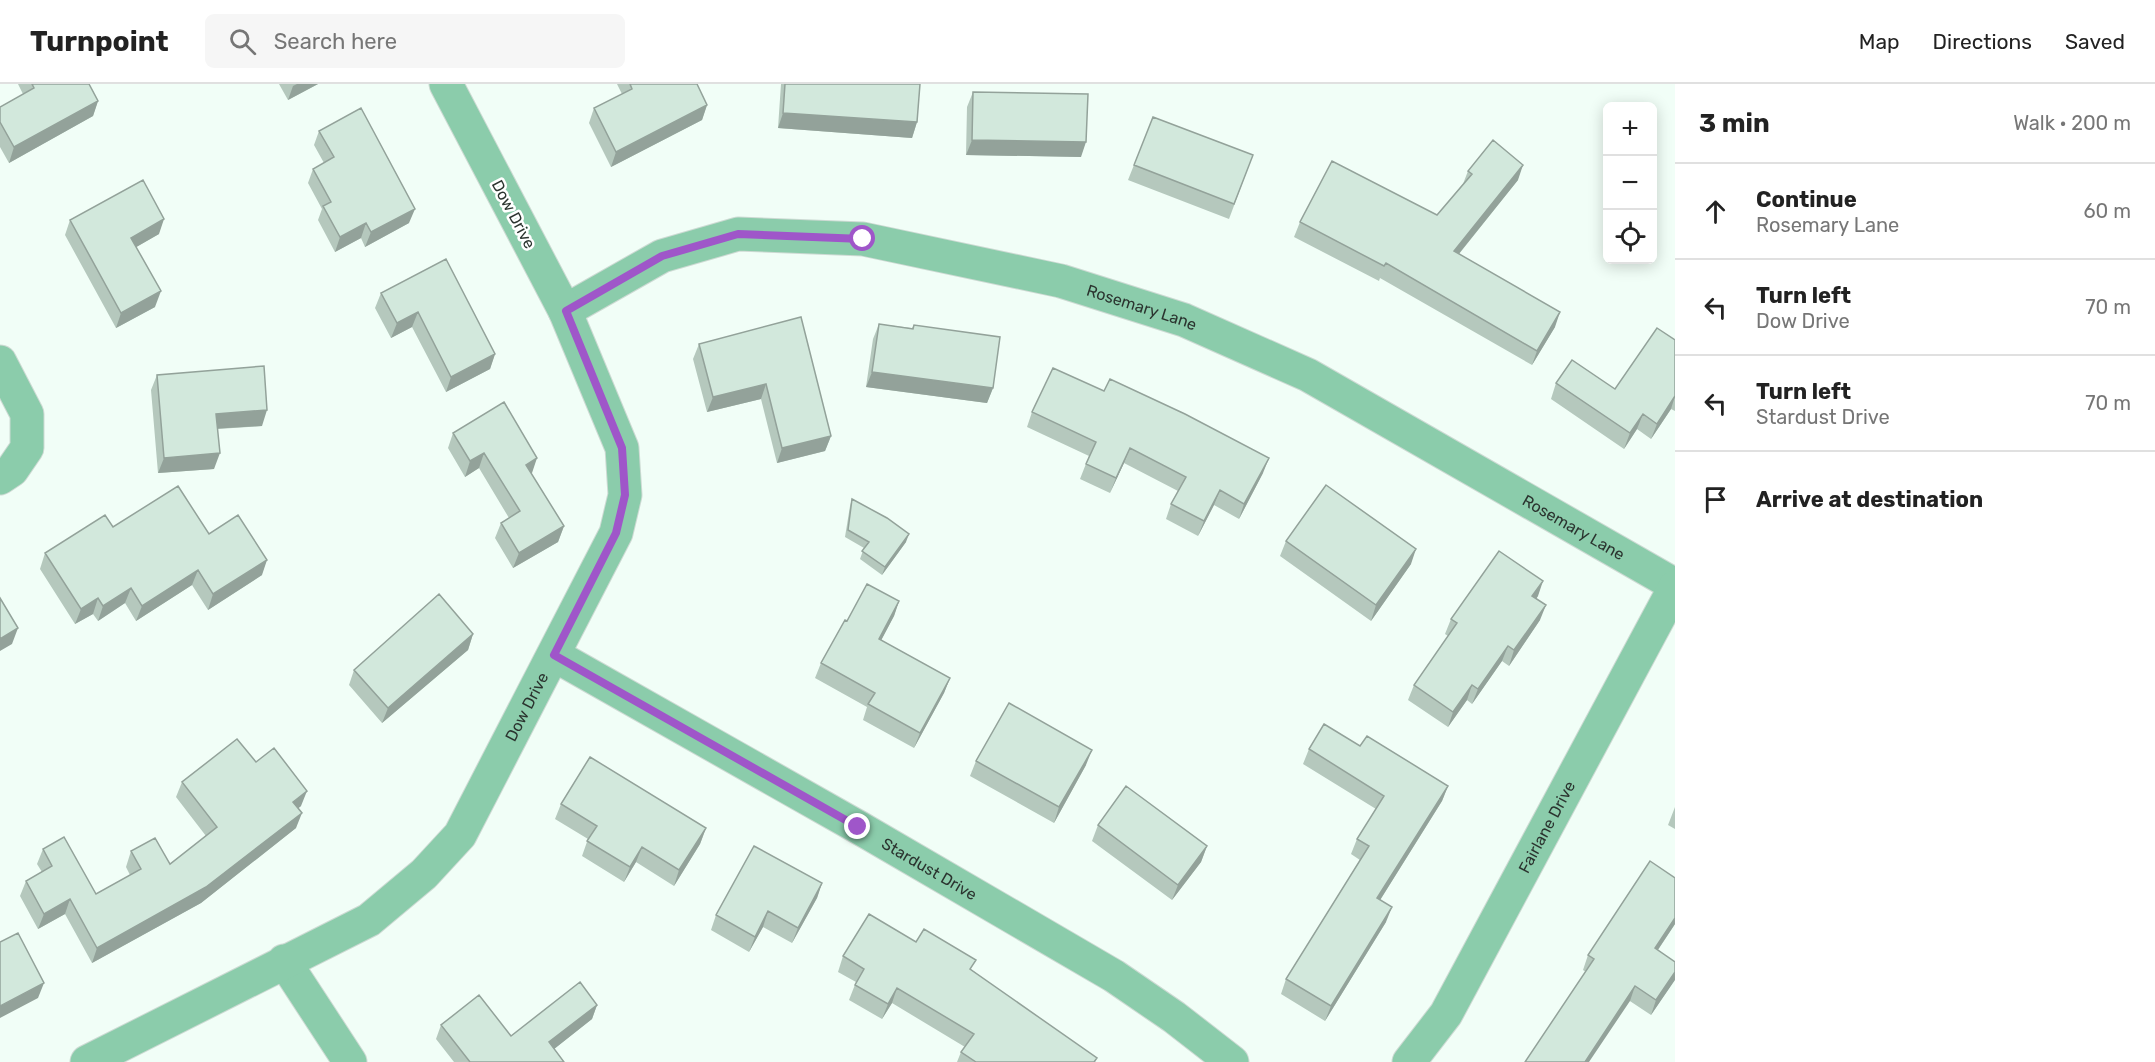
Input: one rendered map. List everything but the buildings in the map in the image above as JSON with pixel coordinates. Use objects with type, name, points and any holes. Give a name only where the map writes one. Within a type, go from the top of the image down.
[{"type":"street","name":"Dow Drive","points":[[87,1062],[369,920],[424,874],[460,835],[616,533],[625,495],[622,448],[566,311],[446,84]]},
{"type":"street","name":"Rosemary Lane","points":[[566,311],[662,256],[738,234],[863,239],[1061,281],[1184,320],[1308,375],[1675,586]]},
{"type":"street","points":[[0,362],[27,414],[27,448],[12,470],[0,478]]},
{"type":"street","name":"Fairlane Drive","points":[[1409,1062],[1446,1014],[1675,586]]},
{"type":"street","name":"Stardust Drive","points":[[554,655],[858,827],[1114,976],[1174,1017],[1232,1062]]},
{"type":"street","points":[[284,961],[350,1062]]},
{"type":"route","points":[[858,827],[554,655],[616,533],[625,495],[622,448],[566,311],[662,256],[738,234],[863,239]]}]
